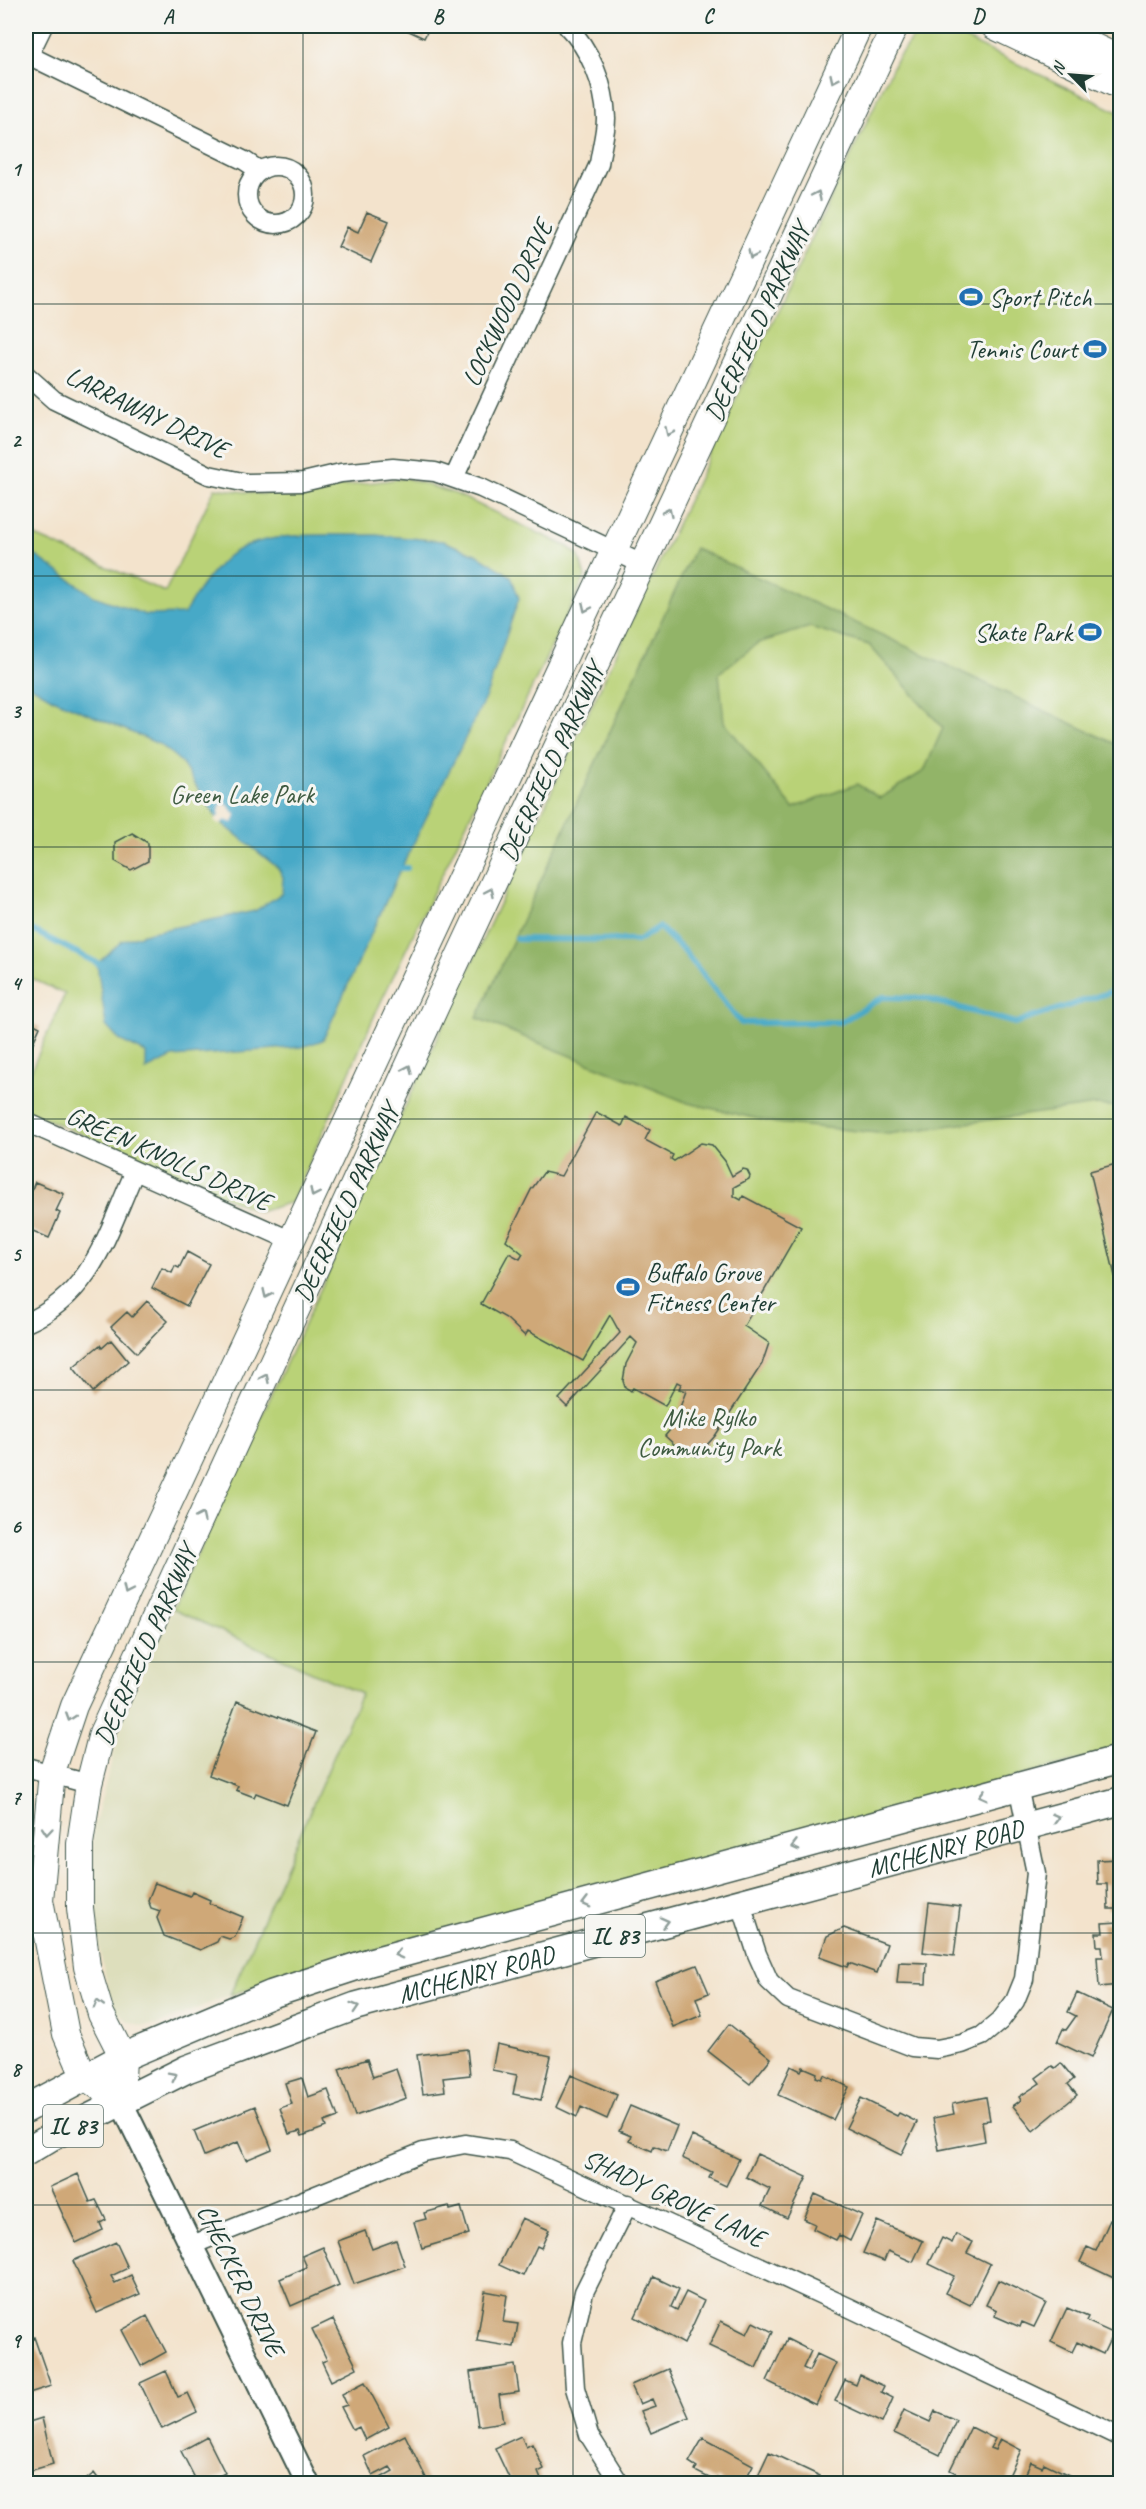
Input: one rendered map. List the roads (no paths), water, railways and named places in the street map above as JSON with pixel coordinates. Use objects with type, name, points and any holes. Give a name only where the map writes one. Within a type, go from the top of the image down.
[{"type":"main road","name":"DEERFIELD PARKWAY","points":[[84,2076],[66,2034],[40,1900],[52,1772],[74,1706],[859,26]]},
{"type":"main road","name":"DEERFIELD PARKWAY","points":[[121,2102],[123,2057],[101,2014],[86,1955],[80,1908],[80,1844],[89,1784],[107,1724],[435,1008],[895,26]]},
{"type":"main road","points":[[994,26],[1120,86]]},
{"type":"main road","points":[[1050,26],[1120,58]]},
{"type":"main road","name":"MCHENRY ROAD","points":[[26,2109],[123,2057],[272,1994],[370,1962],[1120,1759]]},
{"type":"main road","name":"MCHENRY ROAD","points":[[26,2152],[187,2069],[356,2006],[1120,1800]]},
{"type":"main road","points":[[84,2076],[121,2102]]},
{"type":"street","points":[[43,26],[27,58],[235,156],[260,171]]},
{"type":"street","name":"LOCKWOOD DRIVE","points":[[454,478],[599,164],[606,118],[597,71],[582,40],[567,26]]},
{"type":"street","name":"LARRAWAY DRIVE","points":[[26,375],[54,400],[209,475],[247,483],[303,482],[341,473],[393,468],[435,472],[454,478]]},
{"type":"street","points":[[454,478],[481,488],[612,552],[644,565]]},
{"type":"street","name":"GREEN KNOLLS DRIVE","points":[[26,1122],[292,1241]]},
{"type":"street","points":[[26,1323],[41,1316],[67,1298],[91,1269],[135,1171]]},
{"type":"street","points":[[26,1767],[52,1772],[89,1784]]},
{"type":"street","points":[[740,1901],[757,1954],[770,1981],[788,1999],[913,2047],[937,2049],[962,2044],[982,2036],[1000,2021],[1015,2001],[1023,1979],[1036,1873],[1018,1786]]},
{"type":"street","name":"CHECKER DRIVE","points":[[121,2102],[308,2484]]},
{"type":"street","name":"SHADY GROVE LANE","points":[[192,2245],[423,2152],[465,2144],[510,2151],[628,2204],[1120,2437]]},
{"type":"street","points":[[620,2484],[589,2435],[575,2388],[572,2343],[584,2292],[628,2204]]},
{"type":"water","points":[[376,535],[443,541],[478,555],[511,576],[519,598],[486,696],[397,877],[323,1040],[302,1047],[173,1057],[146,1070],[146,1053],[119,1040],[106,1026],[97,964],[122,941],[147,933],[255,911],[282,893],[283,877],[278,868],[218,820],[181,762],[161,745],[53,699],[26,683],[26,549],[94,596],[146,615],[184,614],[214,571],[240,548],[277,538]]},
{"type":"waterway","points":[[396,868],[407,868]]},
{"type":"waterway","points":[[26,927],[103,966]]},
{"type":"waterway","points":[[517,939],[639,940],[659,927],[684,951],[741,1023],[841,1022],[883,997],[923,998],[1015,1023],[1120,989]]},
{"type":"place","name":"Sport Pitch","points":[[971,297]]},
{"type":"place","name":"Tennis Court","points":[[1095,349]]},
{"type":"place","name":"Skate Park","points":[[1090,632]]},
{"type":"place","name":"Buffalo Grove Fitness Center","points":[[628,1287]]},
{"type":"park label","name":"Green Lake Park","points":[[242,794]]},
{"type":"park label","name":"Mike Rylko Community Park","points":[[709,1432]]}]
